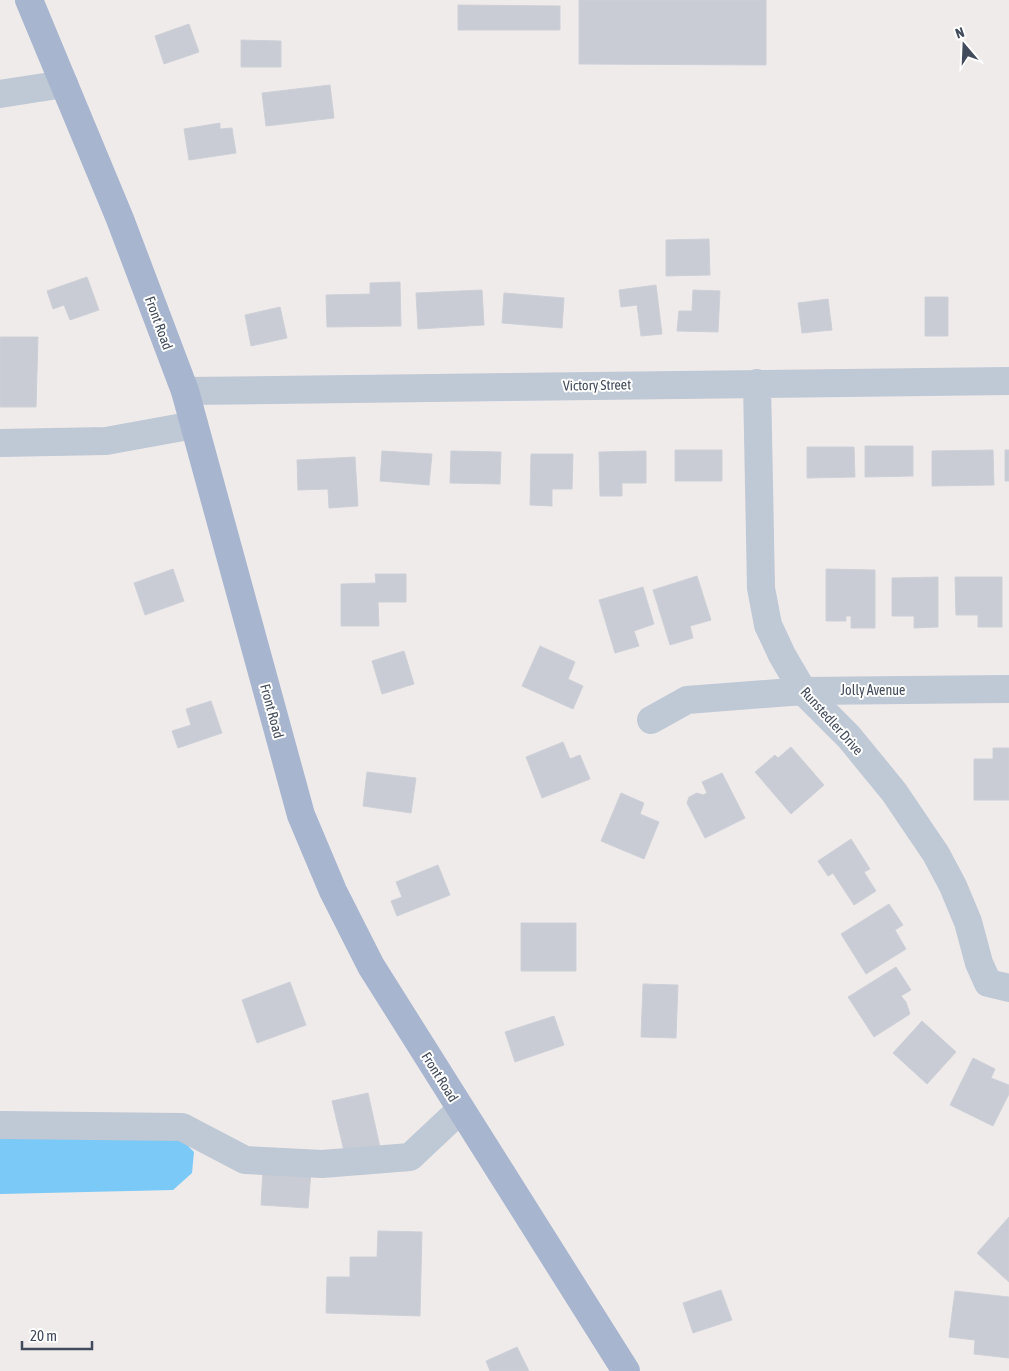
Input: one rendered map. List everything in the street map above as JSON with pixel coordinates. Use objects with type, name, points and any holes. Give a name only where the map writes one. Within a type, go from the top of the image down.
[{"type":"main road","name":"Front Road","points":[[29,0],[120,218],[184,391],[301,815],[333,891],[371,966],[626,1371]]},
{"type":"street","points":[[0,94],[64,84]]},
{"type":"street","name":"Victory Street","points":[[184,391],[1009,381]]},
{"type":"street","name":"Runstedler Drive","points":[[757,383],[761,588],[768,625],[782,655],[803,691],[849,737],[894,792],[936,854],[953,886],[968,922],[979,963],[988,983],[1009,988]]},
{"type":"street","points":[[0,443],[106,440],[194,426]]},
{"type":"street","name":"Jolly Avenue","points":[[651,720],[687,700],[803,691],[1009,689]]},
{"type":"street","points":[[0,1125],[182,1127],[245,1160],[322,1164],[410,1157],[460,1110]]},
{"type":"water","points":[[0,1136],[181,1139],[194,1152],[192,1173],[173,1190],[0,1194]]},
{"type":"building","points":[[579,0],[766,0],[766,65],[579,64]]},
{"type":"building","points":[[458,5],[560,6],[560,30],[458,30]]},
{"type":"building","points":[[189,24],[199,52],[164,64],[155,36]]},
{"type":"building","points":[[241,40],[281,41],[281,67],[241,67]]},
{"type":"building","points":[[330,85],[334,118],[266,126],[262,93]]},
{"type":"building","points":[[220,123],[220,129],[232,128],[236,153],[189,160],[184,129]]},
{"type":"building","points":[[709,239],[710,275],[666,276],[666,240]]},
{"type":"building","points":[[87,277],[99,310],[70,320],[64,305],[53,309],[47,291]]},
{"type":"building","points":[[400,282],[401,326],[327,327],[326,295],[370,294],[370,283]]},
{"type":"building","points":[[656,285],[662,334],[641,336],[637,305],[621,307],[619,290]]},
{"type":"building","points":[[482,290],[484,325],[418,329],[416,293]]},
{"type":"building","points":[[693,290],[720,291],[718,332],[677,331],[679,311],[692,311]]},
{"type":"building","points":[[504,293],[564,298],[562,328],[502,323]]},
{"type":"building","points":[[925,297],[948,297],[948,336],[925,336]]},
{"type":"building","points":[[828,299],[832,330],[802,333],[798,303]]},
{"type":"building","points":[[280,307],[287,338],[251,346],[245,315]]},
{"type":"building","points":[[0,337],[38,337],[36,407],[0,407]]},
{"type":"building","points":[[865,446],[913,446],[913,476],[865,477]]},
{"type":"building","points":[[807,447],[854,447],[855,477],[807,478]]},
{"type":"building","points":[[675,450],[722,450],[722,481],[675,481]]},
{"type":"building","points":[[993,450],[994,485],[932,486],[932,451]]},
{"type":"building","points":[[1005,450],[1009,450],[1009,481],[1005,481]]},
{"type":"building","points":[[382,451],[432,454],[429,485],[380,481]]},
{"type":"building","points":[[451,451],[501,452],[500,484],[450,483]]},
{"type":"building","points":[[646,451],[646,483],[622,483],[622,496],[600,496],[599,452]]},
{"type":"building","points":[[531,454],[573,454],[572,489],[552,489],[552,506],[530,505]]},
{"type":"building","points":[[355,457],[358,506],[329,508],[328,489],[298,490],[297,460]]},
{"type":"building","points":[[173,569],[184,601],[145,615],[134,583]]},
{"type":"building","points":[[826,569],[875,570],[875,628],[851,628],[851,616],[846,616],[846,621],[826,621]]},
{"type":"building","points":[[375,574],[406,574],[406,602],[378,602],[379,626],[341,626],[341,584],[376,583]]},
{"type":"building","points":[[697,576],[711,620],[690,626],[693,638],[670,645],[653,590]]},
{"type":"building","points":[[938,577],[938,627],[914,628],[914,616],[892,616],[892,578]]},
{"type":"building","points":[[955,577],[1002,577],[1002,627],[978,627],[978,615],[956,615]]},
{"type":"building","points":[[643,587],[654,624],[634,631],[639,646],[615,653],[599,600]]},
{"type":"building","points":[[540,646],[575,662],[568,679],[583,686],[573,709],[522,686]]},
{"type":"building","points":[[404,651],[414,684],[382,694],[372,661]]},
{"type":"building","points":[[211,701],[222,733],[178,748],[172,731],[191,725],[186,709]]},
{"type":"building","points":[[563,742],[570,759],[580,755],[590,779],[542,798],[526,757]]},
{"type":"building","points":[[791,747],[824,785],[791,814],[755,772],[775,755],[778,758]]},
{"type":"building","points":[[993,748],[1009,748],[1009,800],[974,800],[974,759],[993,759]]},
{"type":"building","points":[[367,772],[416,778],[411,813],[363,806]]},
{"type":"building","points":[[722,773],[745,818],[705,838],[687,803],[689,797],[697,793],[703,795],[707,793],[702,782]]},
{"type":"building","points":[[621,793],[644,803],[640,814],[659,822],[644,859],[601,841]]},
{"type":"building","points":[[851,839],[870,869],[864,872],[876,891],[854,905],[833,873],[828,876],[818,861]]},
{"type":"building","points":[[438,865],[450,895],[397,916],[391,901],[402,897],[396,882]]},
{"type":"building","points":[[889,904],[903,925],[895,930],[906,949],[866,974],[841,934]]},
{"type":"building","points":[[521,923],[576,923],[576,971],[521,971]]},
{"type":"building","points":[[896,967],[911,990],[901,996],[906,1002],[910,1014],[874,1037],[848,997]]},
{"type":"building","points":[[290,982],[306,1025],[257,1043],[242,1000]]},
{"type":"building","points":[[643,984],[678,985],[676,1038],[641,1037]]},
{"type":"building","points":[[554,1016],[564,1045],[515,1062],[505,1032]]},
{"type":"building","points":[[922,1021],[956,1052],[927,1084],[893,1053]]},
{"type":"building","points":[[973,1058],[995,1069],[991,1078],[1009,1085],[1009,1094],[993,1126],[950,1105]]},
{"type":"building","points":[[368,1093],[380,1147],[345,1155],[332,1101]]},
{"type":"building","points":[[263,1169],[311,1172],[308,1208],[261,1205]]},
{"type":"building","points":[[1009,1217],[1009,1282],[977,1253]]},
{"type":"building","points":[[378,1231],[422,1232],[420,1316],[326,1313],[327,1277],[350,1277],[350,1257],[377,1257]]},
{"type":"building","points":[[721,1290],[732,1320],[693,1333],[683,1303]]},
{"type":"building","points":[[955,1291],[1009,1297],[1009,1358],[974,1354],[975,1340],[949,1337]]},
{"type":"building","points":[[517,1347],[529,1371],[490,1371],[486,1361]]}]
